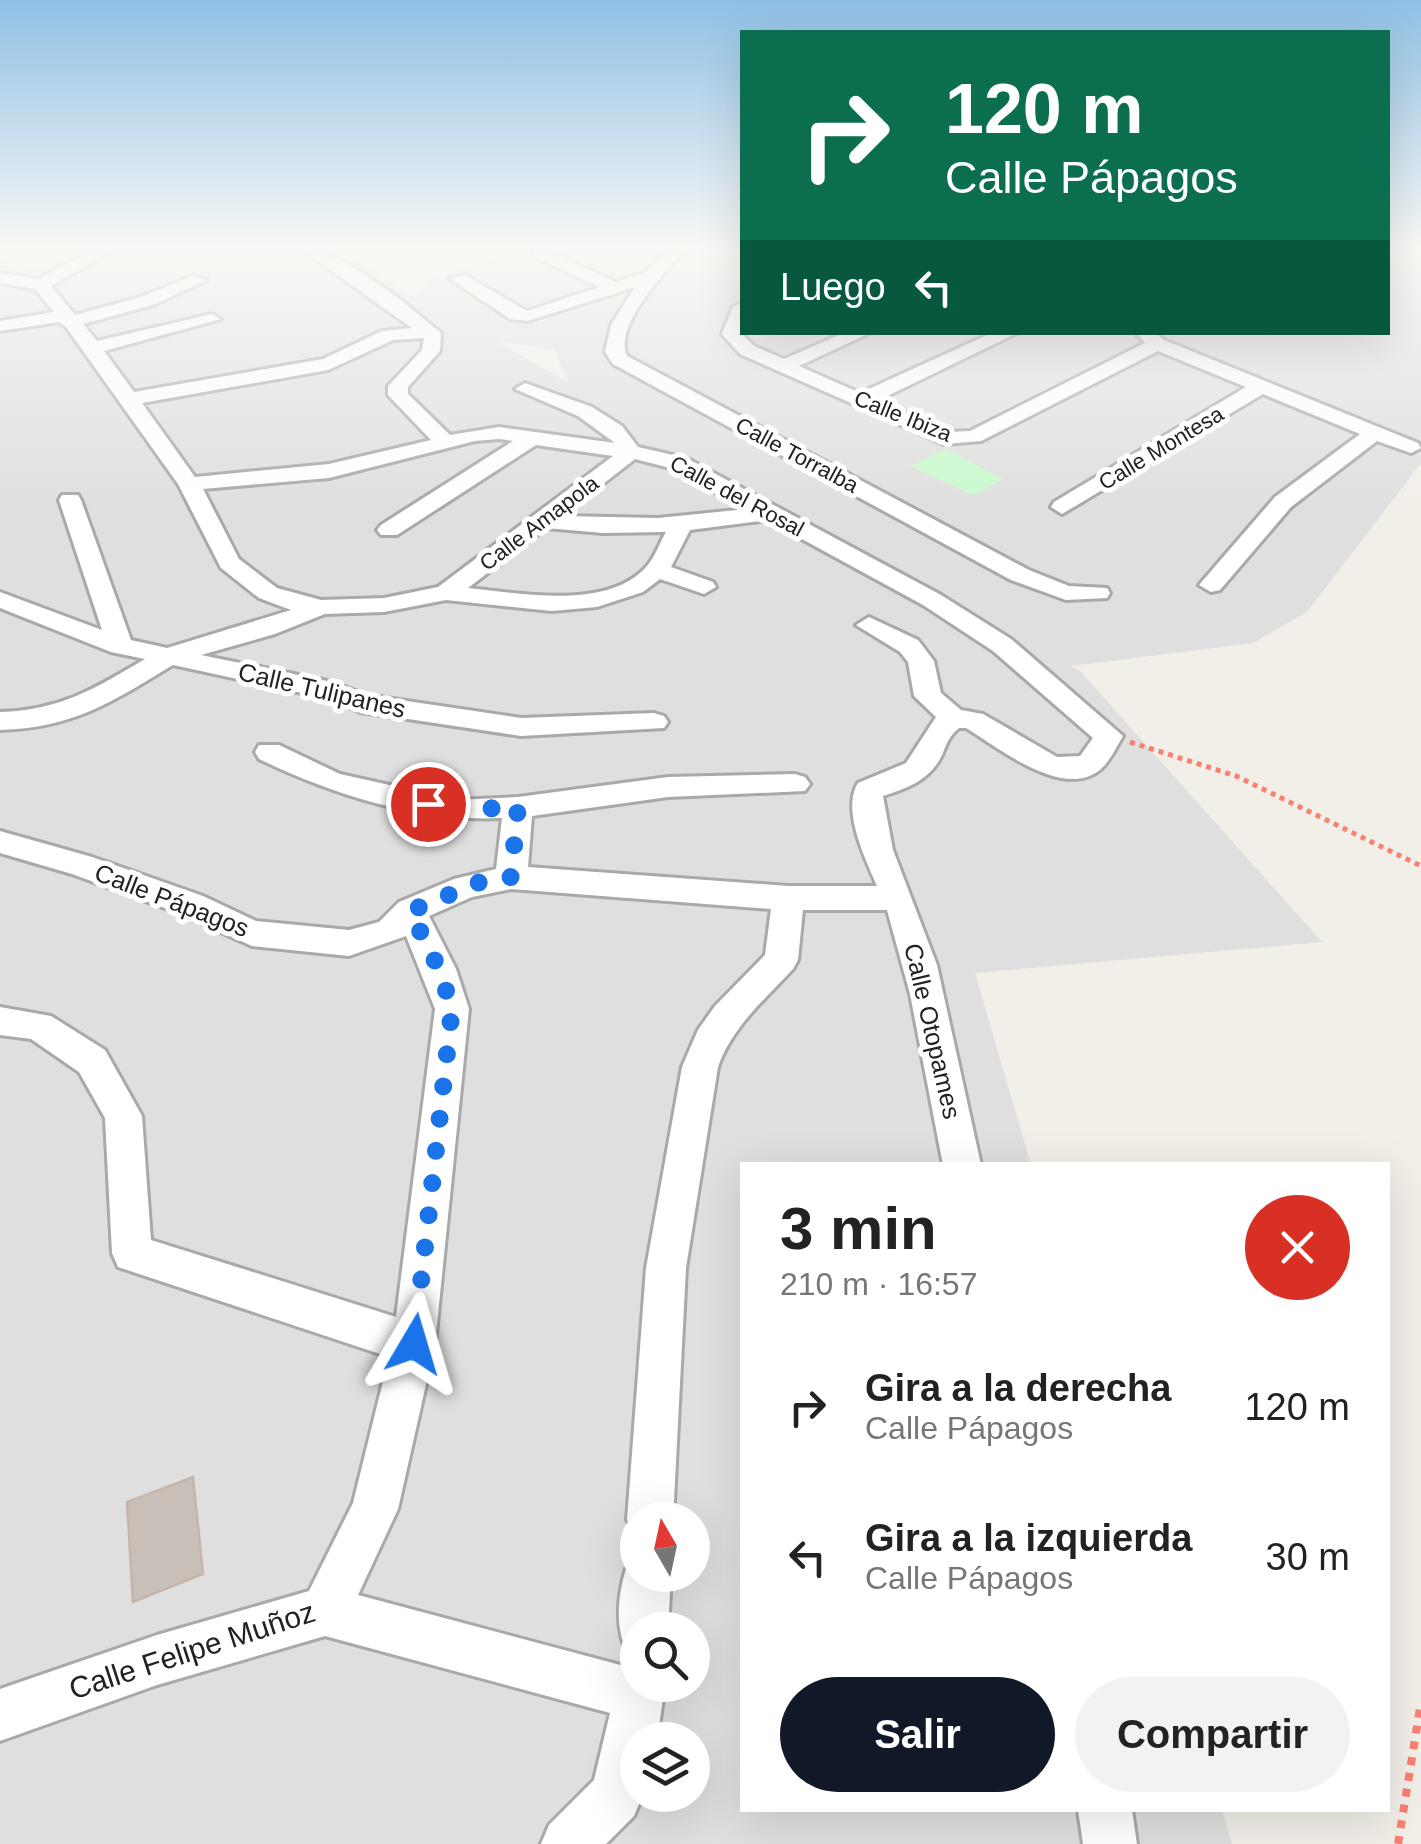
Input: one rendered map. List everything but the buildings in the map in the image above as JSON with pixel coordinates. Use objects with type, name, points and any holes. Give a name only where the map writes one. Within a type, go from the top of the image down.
[{"type":"street","points":[[81,335],[189,484],[224,555],[244,577],[268,593],[320,607],[384,605],[446,593],[552,604],[598,600],[634,587],[658,570],[680,526]]},
{"type":"street","points":[[93,348],[144,335]]},
{"type":"street","points":[[128,399],[328,364],[389,335]]},
{"type":"street","points":[[430,335],[435,343],[398,386],[398,395],[445,442]]},
{"type":"street","name":"Calle Torralba","points":[[615,335],[614,352],[620,360],[1020,575],[1066,592],[1098,594]]},
{"type":"street","name":"Calle Ibiza","points":[[732,335],[784,366],[944,438],[968,439],[1150,338]]},
{"type":"street","points":[[784,366],[856,335]]},
{"type":"street","points":[[862,400],[1003,335]]},
{"type":"street","points":[[1150,338],[1259,388],[1412,447]]},
{"type":"street","name":"Calle Montesa","points":[[1062,507],[1259,388]]},
{"type":"street","points":[[525,389],[562,400],[601,421],[626,440],[631,452]]},
{"type":"street","points":[[1210,585],[1283,502],[1374,433]]},
{"type":"street","name":"Calle del Rosal","points":[[189,484],[329,470],[487,434],[535,436],[678,463],[932,600],[1002,645],[1109,736]]},
{"type":"street","points":[[389,530],[535,436]]},
{"type":"street","name":"Calle Amapola","points":[[446,593],[631,452]]},
{"type":"street","points":[[70,500],[120,646]]},
{"type":"street","points":[[546,520],[602,529],[680,526],[769,513]]},
{"type":"street","points":[[658,570],[704,586]]},
{"type":"street","name":"Calle Tulipanes","points":[[0,600],[120,646],[332,691],[361,703],[521,726],[654,722]]},
{"type":"street","points":[[0,721],[32,720],[88,704],[170,654],[266,629],[320,607]]},
{"type":"street","points":[[869,625],[909,646],[921,661],[928,696],[953,718],[973,720],[1050,766],[1073,769],[1090,763],[1109,736]]},
{"type":"street","name":"Calle Otopames","points":[[953,718],[934,731],[922,765],[894,782],[868,790],[872,841],[898,898],[922,976],[961,1162]]},
{"type":"street","points":[[269,752],[302,770],[370,793],[458,810],[518,807],[668,788],[795,784]]},
{"type":"street","points":[[511,877],[518,807]]},
{"type":"street","name":"Calle Pápagos","points":[[0,842],[173,898],[252,934],[349,944],[390,931],[410,911],[480,882],[511,877],[788,898],[898,898]]},
{"type":"street","points":[[651,1502],[666,1268],[700,1067],[710,1040],[727,1016],[781,960],[788,898]]},
{"type":"street","name":"Calle Felipe Muñoz","points":[[0,1715],[157,1660],[324,1611],[375,1509],[414,1344],[452,1009],[439,969],[410,911]]},
{"type":"street","points":[[0,1022],[39,1026],[92,1061],[124,1116],[132,1253],[414,1344]]},
{"type":"street","points":[[324,1611],[620,1685]]},
{"type":"street","points":[[568,1844],[615,1797],[629,1753],[637,1702]]},
{"type":"street","points":[[1105,1812],[1110,1844]]},
{"type":"path","points":[[1109,736],[1236,776],[1421,866]]},
{"type":"path","points":[[1398,1844],[1421,1702]]},
{"type":"shaded area","points":[[0,335],[1421,335],[1421,463],[1307,612],[1253,643],[1071,666],[1081,672],[1322,942],[975,973],[1030,1162],[740,1162],[740,1812],[1223,1812],[1232,1844],[0,1844]],"holes":[[[496,341],[554,350],[567,382]]]},
{"type":"green space","points":[[946,449],[1003,479],[973,495],[910,466]]},
{"type":"route","points":[[414,1344],[452,1009],[439,969],[410,911],[464,887],[511,877],[518,807],[458,810],[428,804]]}]
